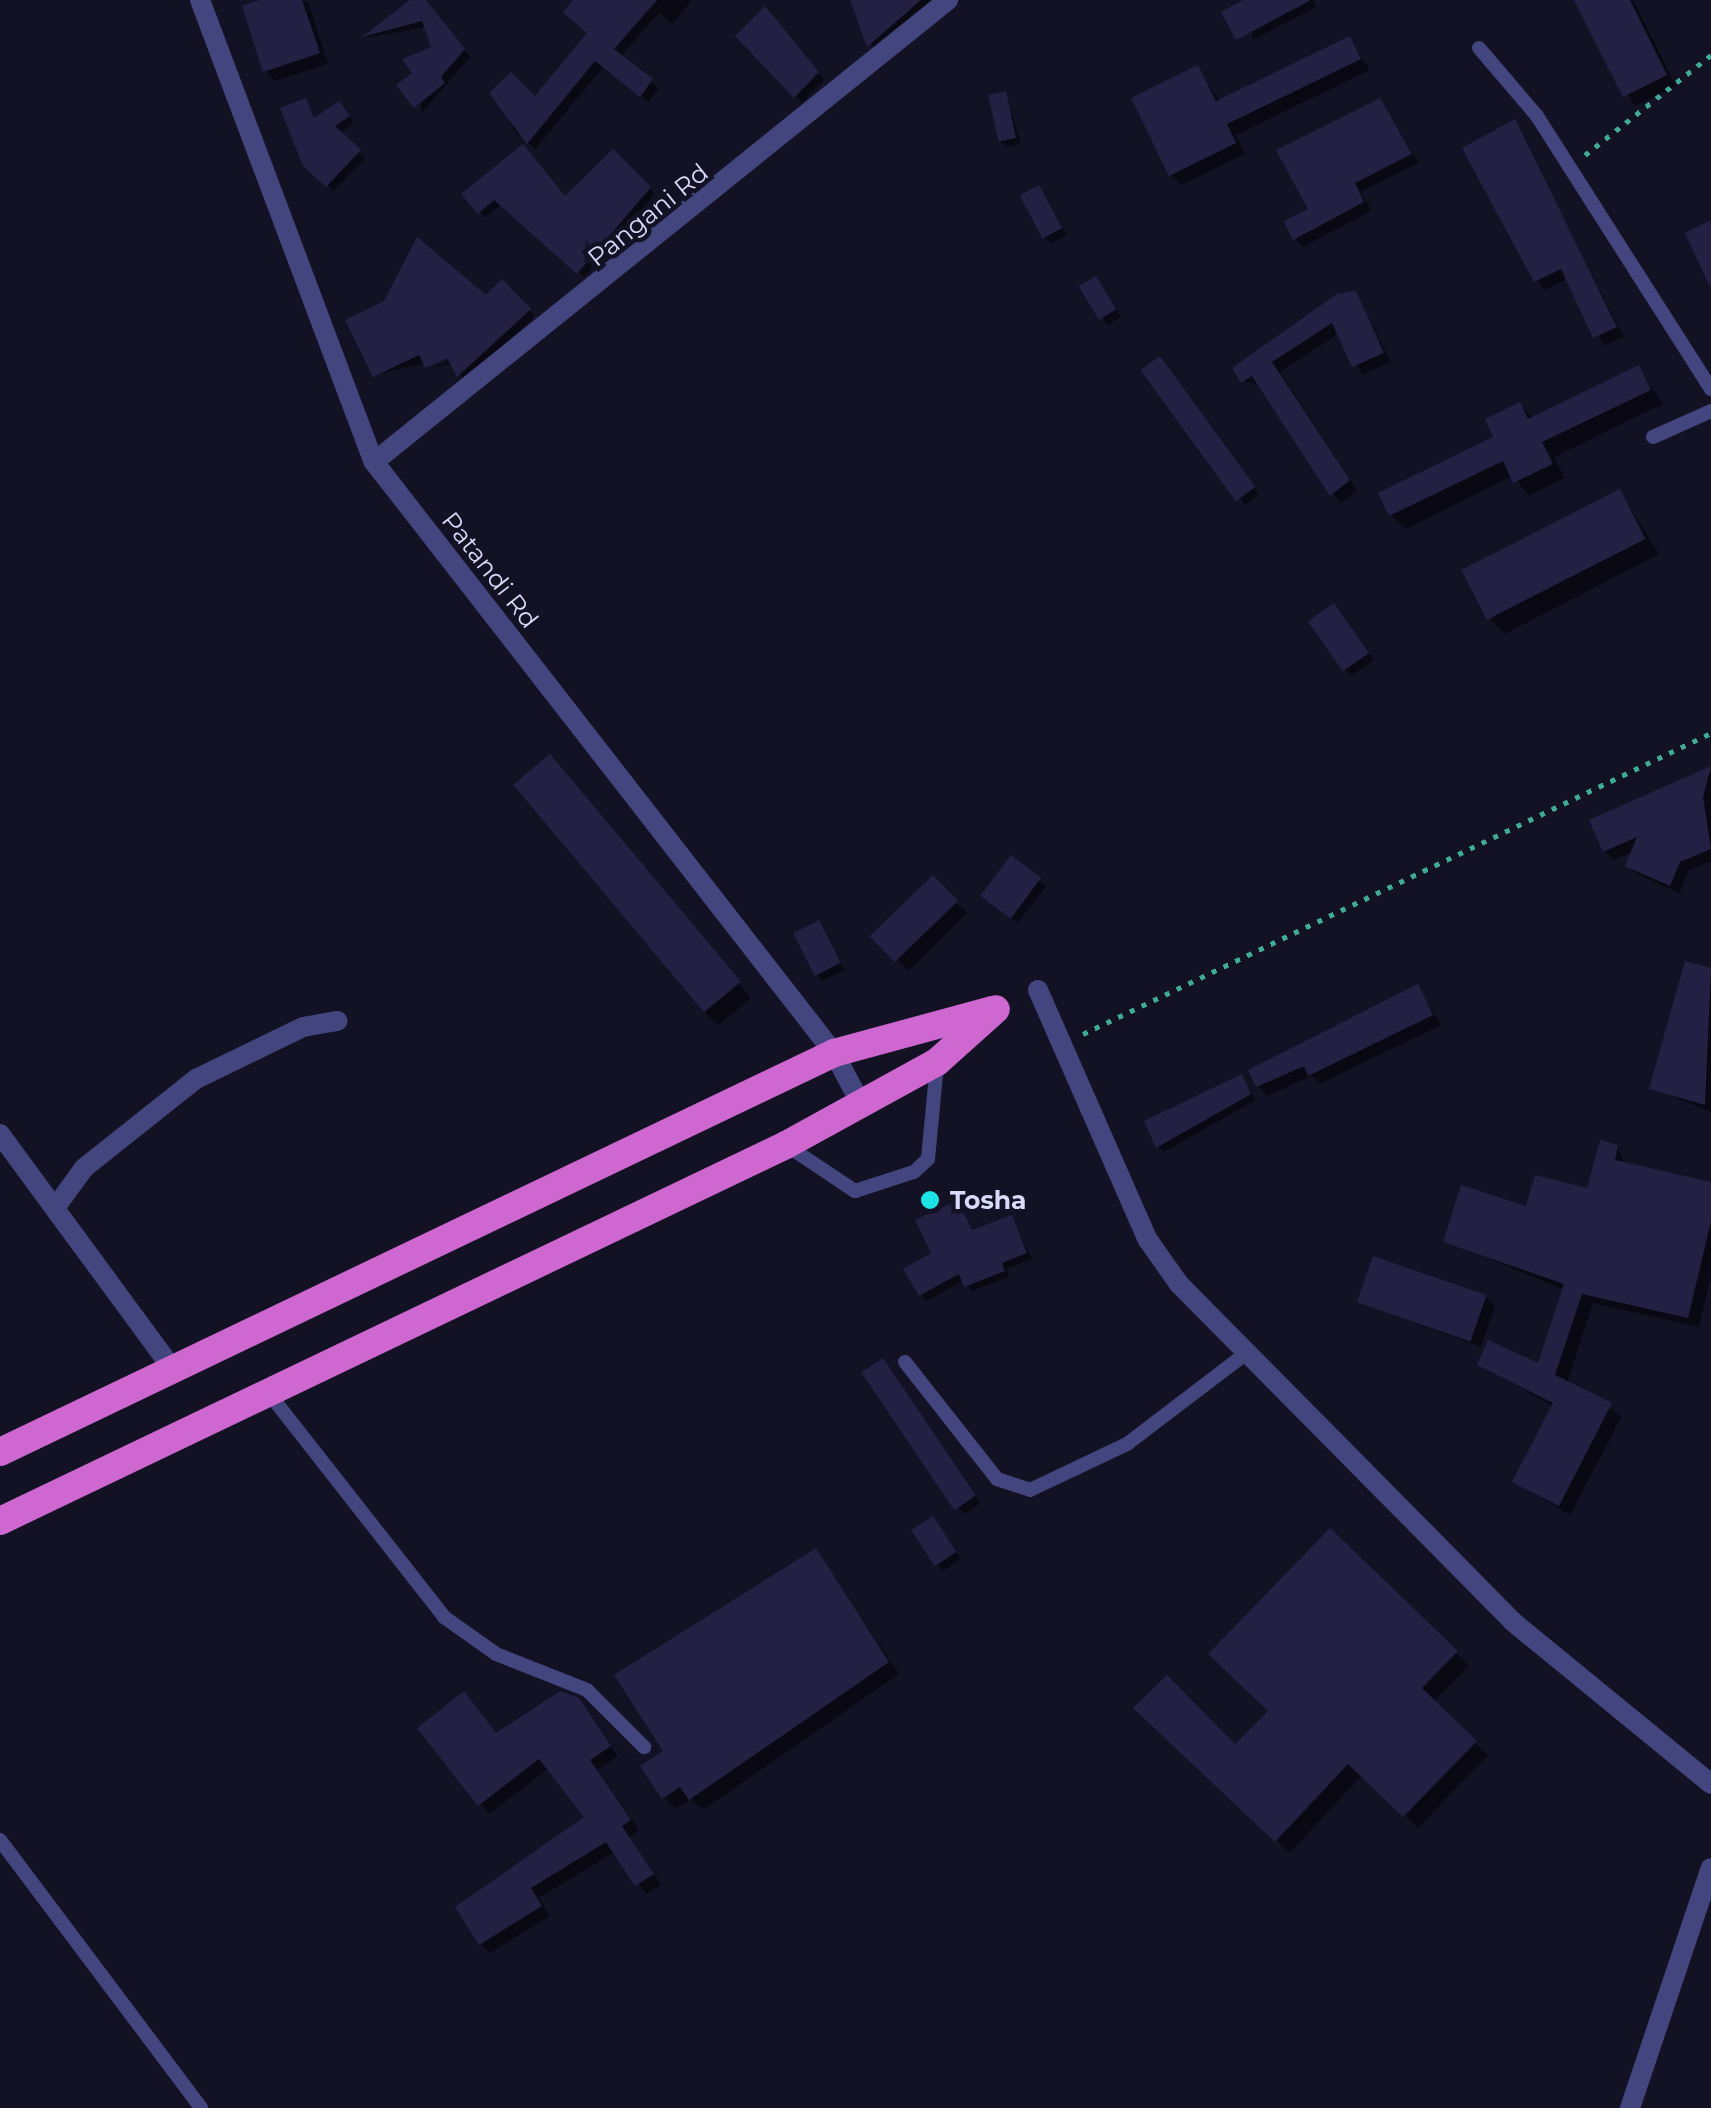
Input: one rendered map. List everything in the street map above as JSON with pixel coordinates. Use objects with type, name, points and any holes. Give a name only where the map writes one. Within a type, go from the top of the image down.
[{"type":"highway","points":[[0,1452],[834,1053],[996,1010],[937,1062],[786,1145],[271,1396],[0,1521]]},
{"type":"street","name":"Patandi Rd","points":[[200,0],[374,462],[834,1053],[861,1104]]},
{"type":"street","name":"Pangani Rd","points":[[374,462],[948,0]]},
{"type":"street","points":[[1038,990],[1066,1042],[1148,1240],[1246,1354],[1512,1622],[1706,1776]]},
{"type":"street","points":[[55,1208],[84,1168],[196,1080],[303,1027],[338,1021]]},
{"type":"street","points":[[0,1134],[171,1367]]},
{"type":"street","points":[[1630,2108],[1711,1868]]},
{"type":"lane","points":[[1479,48],[1570,166],[1711,389]]},
{"type":"lane","points":[[1654,438],[1711,411]]},
{"type":"lane","points":[[786,1145],[855,1192],[914,1172],[928,1159],[937,1062]]},
{"type":"lane","points":[[905,1362],[997,1479],[1030,1490],[1126,1444],[1246,1354]]},
{"type":"lane","points":[[271,1396],[444,1617],[496,1654],[587,1690],[644,1748]]},
{"type":"lane","points":[[0,1840],[201,2108]]},
{"type":"path","points":[[1570,166],[1711,55]]},
{"type":"path","points":[[1066,1042],[1711,733]]},
{"type":"building","points":[[260,0],[302,0],[320,53],[263,72],[242,6]]},
{"type":"building","points":[[410,0],[426,0],[465,49],[441,77],[445,83],[414,108],[396,85],[412,73],[402,59],[431,47],[422,21],[362,37]]},
{"type":"building","points":[[573,0],[657,0],[614,49],[653,79],[640,97],[595,61],[527,144],[489,93],[511,72],[535,96],[587,33],[563,12]]},
{"type":"building","points":[[850,0],[921,0],[867,47]]},
{"type":"building","points":[[1243,0],[1311,0],[1236,40],[1221,12]]},
{"type":"building","points":[[1574,0],[1630,0],[1667,75],[1623,97]]},
{"type":"building","points":[[765,6],[819,72],[794,98],[735,36]]},
{"type":"building","points":[[1350,36],[1361,59],[1227,124],[1236,143],[1169,176],[1131,98],[1198,65],[1216,101]]},
{"type":"building","points":[[1006,91],[1016,138],[998,142],[988,95]]},
{"type":"building","points":[[306,98],[314,118],[339,101],[350,116],[335,126],[361,150],[326,187],[303,166],[280,108]]},
{"type":"building","points":[[1380,98],[1412,154],[1355,183],[1364,202],[1293,240],[1284,221],[1308,209],[1276,150]]},
{"type":"building","points":[[1515,119],[1617,327],[1593,338],[1561,269],[1534,282],[1462,148]]},
{"type":"building","points":[[523,144],[565,196],[613,149],[651,187],[577,274],[494,200],[478,214],[461,194]]},
{"type":"building","points":[[1039,185],[1062,228],[1043,239],[1020,195]]},
{"type":"building","points":[[1711,220],[1711,289],[1685,233]]},
{"type":"building","points":[[417,237],[486,295],[502,279],[531,309],[457,377],[447,358],[425,368],[419,355],[373,377],[345,320],[384,301]]},
{"type":"building","points":[[1096,276],[1116,309],[1099,320],[1079,286]]},
{"type":"building","points":[[1356,291],[1384,353],[1352,367],[1332,323],[1272,362],[1350,480],[1330,496],[1252,376],[1241,383],[1232,368],[1337,294]]},
{"type":"building","points":[[1160,356],[1255,487],[1236,501],[1141,370]]},
{"type":"building","points":[[1639,365],[1651,390],[1542,442],[1553,464],[1513,483],[1503,461],[1389,516],[1378,493],[1493,437],[1485,419],[1520,402],[1528,419]]},
{"type":"building","points":[[1620,489],[1645,539],[1487,620],[1461,570]]},
{"type":"building","points":[[1334,603],[1369,653],[1343,671],[1308,621]]},
{"type":"building","points":[[550,754],[741,982],[704,1012],[513,785]]},
{"type":"building","points":[[1711,766],[1703,797],[1711,849],[1680,862],[1670,886],[1625,866],[1637,837],[1603,852],[1589,820]]},
{"type":"building","points":[[1011,855],[1041,878],[1011,919],[980,896]]},
{"type":"building","points":[[933,875],[958,901],[895,962],[870,936]]},
{"type":"building","points":[[819,920],[841,963],[815,976],[793,933]]},
{"type":"building","points":[[1685,961],[1711,968],[1705,1105],[1649,1089]]},
{"type":"building","points":[[1418,984],[1433,1015],[1308,1076],[1304,1066],[1256,1087],[1248,1070]]},
{"type":"building","points":[[1242,1074],[1251,1094],[1156,1148],[1144,1121]]},
{"type":"building","points":[[1600,1140],[1618,1145],[1615,1160],[1711,1182],[1711,1221],[1688,1318],[1582,1294],[1555,1375],[1612,1403],[1559,1506],[1512,1482],[1553,1403],[1477,1365],[1488,1340],[1538,1363],[1564,1284],[1443,1242],[1461,1185],[1526,1206],[1535,1175],[1587,1188]]},
{"type":"building","points":[[958,1200],[972,1230],[1012,1215],[1027,1253],[1002,1263],[1005,1271],[964,1287],[959,1274],[919,1296],[903,1269],[931,1253],[915,1220]]},
{"type":"building","points":[[1373,1256],[1486,1295],[1471,1341],[1357,1302]]},
{"type":"building","points":[[883,1358],[976,1496],[954,1510],[861,1373]]},
{"type":"building","points":[[933,1516],[956,1552],[935,1566],[911,1530]]},
{"type":"building","points":[[1330,1528],[1458,1651],[1422,1688],[1477,1741],[1403,1817],[1348,1764],[1275,1842],[1133,1708],[1167,1675],[1235,1744],[1268,1711],[1208,1654]]},
{"type":"building","points":[[816,1548],[889,1662],[689,1800],[680,1787],[662,1799],[640,1766],[663,1751],[614,1675]]},
{"type":"building","points":[[464,1691],[496,1733],[560,1691],[579,1698],[611,1746],[590,1760],[631,1820],[622,1826],[654,1874],[635,1886],[606,1842],[531,1888],[542,1906],[479,1945],[455,1907],[584,1817],[539,1759],[478,1806],[417,1728]]},
{"type":"place","name":"Tosha","points":[[930,1200]]}]
